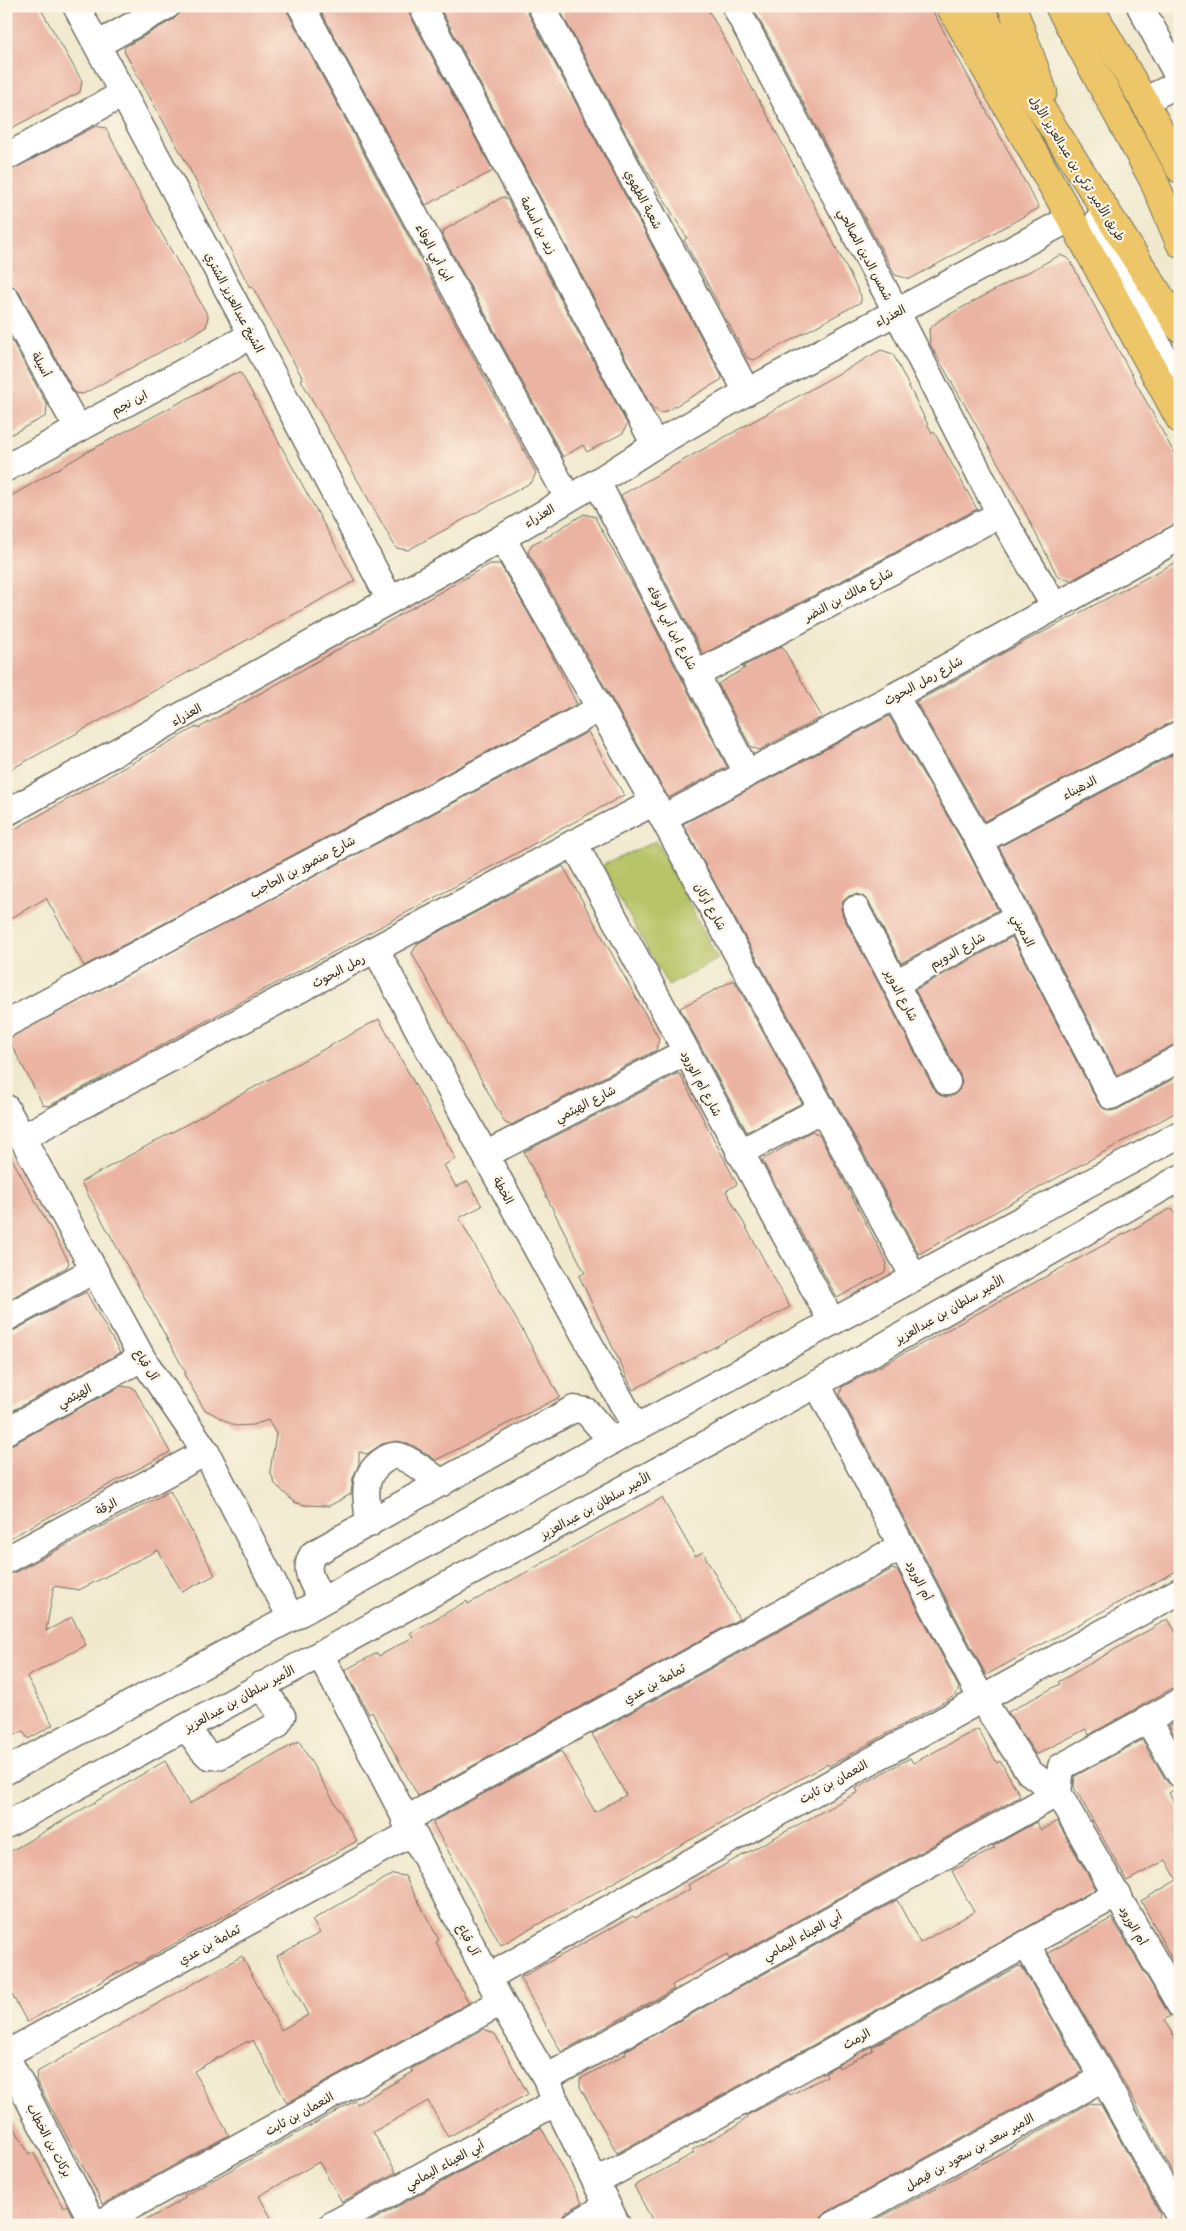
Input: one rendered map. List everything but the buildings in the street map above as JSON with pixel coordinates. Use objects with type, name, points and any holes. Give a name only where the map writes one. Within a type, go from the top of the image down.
[{"type":"main road","points":[[950,6],[1071,218],[1180,419]]},
{"type":"main road","name":"طريق الأمير تركي بن عبدالعزيز الأول","points":[[979,6],[988,25],[1180,328]]},
{"type":"main road","points":[[1012,6],[1063,144]]},
{"type":"main road","points":[[1047,6],[1094,68]]},
{"type":"main road","points":[[1059,6],[1153,179],[1180,243]]},
{"type":"main road","points":[[1089,6],[1144,101],[1180,169]]},
{"type":"street","name":"الشيخ عبدالعزيز الشتري","points":[[76,6],[252,335],[390,600]]},
{"type":"street","points":[[97,45],[167,6]]},
{"type":"street","name":"ابن أبي الوفاء","points":[[301,6],[568,498]]},
{"type":"street","name":"زيد بن أسامة","points":[[422,6],[655,444]]},
{"type":"street","name":"شعبة الطهوي","points":[[541,6],[747,392]]},
{"type":"street","name":"شمس الدين الصالحي","points":[[735,6],[896,311],[1000,514],[1054,607]]},
{"type":"street","points":[[1140,6],[1180,81],[1144,101]]},
{"type":"street","points":[[6,157],[124,94]]},
{"type":"street","points":[[1063,144],[1139,300],[1180,392]]},
{"type":"street","name":"العذراء","points":[[6,813],[502,538],[597,482],[655,444],[747,392],[1071,218]]},
{"type":"street","name":"أسيلة","points":[[6,299],[78,429]]},
{"type":"street","name":"ابن نجم","points":[[6,468],[252,335]]},
{"type":"street","name":"شارع ابن أبي الوفاء","points":[[597,482],[747,773]]},
{"type":"street","name":"شارع مالك بن النضر","points":[[697,674],[1000,514]]},
{"type":"street","name":"شارع رمل البحوث","points":[[658,810],[747,773],[895,696],[1180,537]]},
{"type":"street","name":"شارع أركان","points":[[502,538],[658,810],[914,1277]]},
{"type":"street","name":"الدميني","points":[[895,696],[979,841],[1111,1096],[1180,1058]]},
{"type":"street","name":"شارع منصور بن الحاجب","points":[[6,1024],[599,709]]},
{"type":"street","name":"الدهيناء","points":[[979,841],[1180,734]]},
{"type":"street","name":"رمل البحوث","points":[[12,1122],[376,950],[574,844],[658,810]]},
{"type":"street","name":"شارع أم الورود","points":[[574,844],[739,1153],[832,1322]]},
{"type":"street","name":"شارع الدوير","points":[[856,910],[947,1082]]},
{"type":"street","name":"شارع الدويم","points":[[896,983],[1017,917]]},
{"type":"street","name":"الخطة","points":[[376,950],[485,1155],[636,1428]]},
{"type":"street","name":"شارع الهيثمي","points":[[485,1155],[686,1052]]},
{"type":"street","points":[[739,1153],[822,1109]]},
{"type":"street","name":"آل قباع","points":[[12,1122],[142,1358],[206,1452],[291,1618]]},
{"type":"street","points":[[6,1771],[1180,1134]]},
{"type":"street","name":"الأمير سلطان بن عبدالعزيز","points":[[6,1825],[817,1384],[1180,1178]]},
{"type":"street","points":[[6,1318],[94,1270]]},
{"type":"street","name":"الهيثمي","points":[[6,1431],[142,1358]]},
{"type":"street","name":"أم الورود","points":[[817,1384],[981,1698],[1030,1772],[1058,1793],[1180,2005]]},
{"type":"street","points":[[322,1600],[308,1571],[309,1560],[313,1554],[574,1409],[586,1411],[612,1441]]},
{"type":"street","name":"الرقة","points":[[6,1560],[206,1452]]},
{"type":"street","points":[[369,1524],[367,1483],[369,1473],[374,1466],[387,1457],[401,1456],[442,1483]]},
{"type":"street","name":"ثمامة بن عدي","points":[[6,2055],[902,1546]]},
{"type":"street","name":"النعمان بن ثابت","points":[[489,1977],[981,1698],[1180,1591]]},
{"type":"street","name":"آل قباع","points":[[320,1654],[501,2002],[546,2078],[612,2216]]},
{"type":"street","points":[[186,1727],[209,1756],[219,1756],[276,1726],[282,1716],[261,1685]]},
{"type":"street","points":[[1058,1793],[1061,1767],[1180,1702]]},
{"type":"street","points":[[1148,1720],[1180,1774]]},
{"type":"street","name":"أبي العيناء اليمامي","points":[[546,2078],[1058,1793]]},
{"type":"street","name":"الرمث","points":[[596,2182],[1117,1894]]},
{"type":"street","points":[[1026,1944],[1104,2078],[1180,2218]]},
{"type":"street","name":"النعمان بن ثابت","points":[[96,2225],[501,2002]]},
{"type":"street","name":"بركات بن الخطاب","points":[[6,2055],[96,2225]]},
{"type":"street","name":"الامير سعد بن سعود بن فيصل","points":[[834,2225],[1104,2078]]},
{"type":"street","name":"أبي العيناء اليمامي","points":[[332,2225],[556,2102]]},
{"type":"street","points":[[574,2225],[612,2216]]},
{"type":"green space","points":[[656,841],[718,959],[668,986],[605,872],[603,865]]}]
